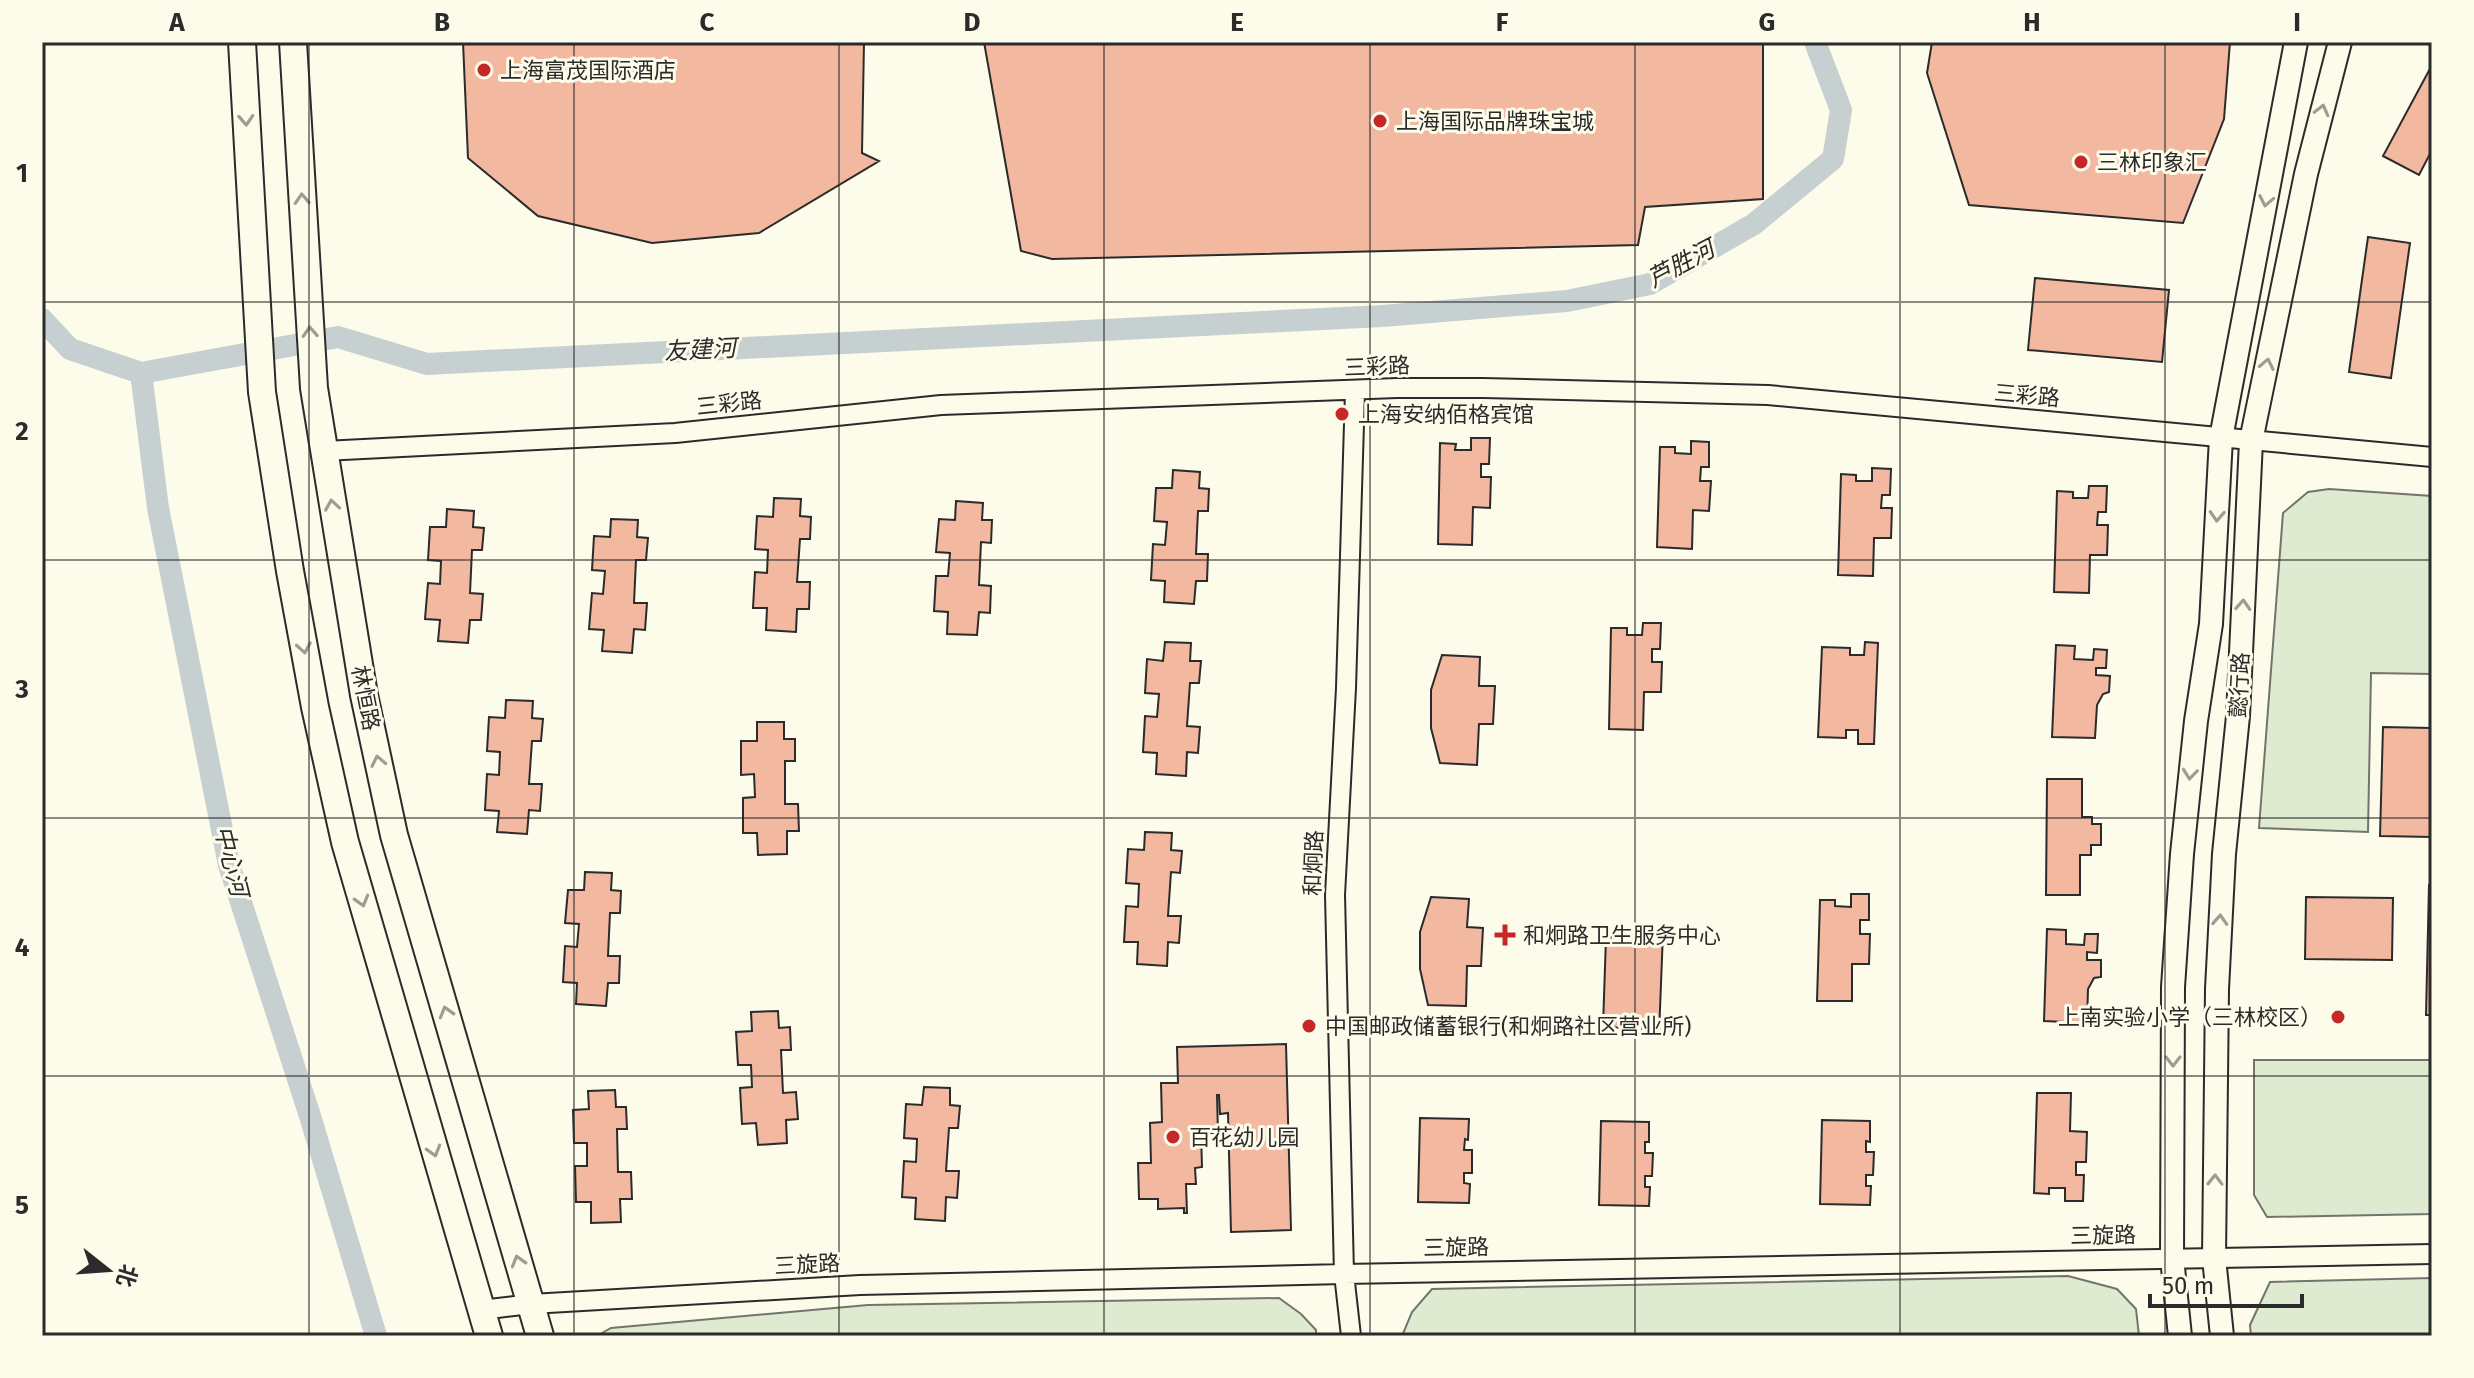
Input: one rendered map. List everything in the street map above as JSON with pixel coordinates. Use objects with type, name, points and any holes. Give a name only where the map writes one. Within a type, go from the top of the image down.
[{"type":"main road","points":[[242,42],[262,392],[312,692],[345,842],[489,1336]]},
{"type":"main road","name":"林恒路","points":[[293,42],[314,388],[364,695],[394,835],[540,1336]]},
{"type":"street","name":"懿行路","points":[[2180,1336],[2172,1258],[2173,987],[2182,854],[2194,736],[2211,624],[2221,438],[2296,42]]},
{"type":"street","name":"懿行路","points":[[2222,1336],[2214,1258],[2217,989],[2224,854],[2238,716],[2251,441],[2306,174],[2340,42]]},
{"type":"street","name":"三彩路","points":[[324,451],[675,433],[941,405],[1483,388],[1768,395],[2432,457]]},
{"type":"street","name":"和炯路","points":[[1351,1336],[1344,1274],[1335,895],[1346,688],[1355,391]]},
{"type":"street","name":"三旋路","points":[[481,1310],[531,1304],[860,1285],[2432,1254]]},
{"type":"green space","points":[[2329,489],[2432,496],[2432,674],[2371,673],[2368,832],[2259,828],[2283,513],[2308,492]]},
{"type":"green space","points":[[2254,1060],[2432,1060],[2432,1214],[2267,1217],[2254,1195]]},
{"type":"green space","points":[[2068,1276],[2117,1289],[2136,1309],[2139,1336],[1402,1336],[1412,1312],[1432,1289]]},
{"type":"green space","points":[[2432,1278],[2432,1336],[2251,1336],[2250,1325],[2270,1282]]},
{"type":"green space","points":[[1279,1298],[1301,1314],[1316,1330],[1316,1336],[597,1336],[611,1328],[868,1305]]},
{"type":"building","points":[[463,42],[864,42],[862,153],[879,161],[759,233],[652,243],[538,216],[468,158]]},
{"type":"building","name":"上海国际品牌珠宝城","points":[[984,42],[1763,42],[1763,199],[1645,207],[1638,245],[1052,259],[1021,251]]},
{"type":"building","name":"三林印象汇","points":[[1932,42],[2230,42],[2224,119],[2183,223],[1969,205],[1927,73]]},
{"type":"building","points":[[2432,65],[2432,150],[2419,175],[2383,156]]},
{"type":"building","points":[[2368,237],[2410,243],[2391,378],[2349,372]]},
{"type":"building","points":[[2035,278],[2169,290],[2162,362],[2028,350]]},
{"type":"building","points":[[1471,438],[1490,438],[1489,464],[1481,464],[1481,477],[1491,477],[1490,508],[1473,507],[1472,545],[1438,544],[1440,443],[1456,444],[1455,450],[1471,450]]},
{"type":"building","points":[[1691,441],[1709,442],[1709,467],[1701,467],[1700,481],[1711,481],[1709,511],[1693,510],[1692,549],[1657,547],[1660,447],[1675,447],[1675,453],[1691,454]]},
{"type":"building","points":[[1872,468],[1891,469],[1890,495],[1882,495],[1881,508],[1892,508],[1891,538],[1874,538],[1873,576],[1838,575],[1841,474],[1856,475],[1856,481],[1872,481]]},
{"type":"building","points":[[1173,470],[1200,472],[1199,488],[1209,489],[1208,511],[1198,511],[1196,554],[1208,554],[1207,581],[1196,581],[1194,604],[1164,602],[1165,581],[1151,580],[1153,544],[1165,545],[1167,522],[1154,521],[1156,488],[1172,488]]},
{"type":"building","points":[[2089,486],[2107,486],[2106,512],[2098,512],[2097,525],[2108,525],[2107,555],[2090,555],[2089,593],[2054,592],[2057,491],[2073,492],[2073,498],[2088,498]]},
{"type":"building","points":[[774,498],[801,499],[800,516],[811,517],[810,539],[800,539],[797,582],[810,582],[809,609],[797,609],[796,632],[766,630],[767,608],[753,608],[755,572],[767,573],[768,550],[755,549],[757,516],[773,517]]},
{"type":"building","points":[[956,501],[983,503],[982,520],[992,520],[991,543],[981,542],[979,585],[991,586],[990,613],[979,612],[977,635],[947,634],[948,612],[934,611],[936,576],[948,576],[950,553],[936,552],[939,519],[955,520]]},
{"type":"building","points":[[447,509],[474,511],[473,527],[484,528],[482,550],[472,550],[470,593],[483,594],[481,620],[470,620],[468,643],[438,641],[440,620],[425,619],[428,583],[440,584],[441,561],[428,560],[430,527],[446,527]]},
{"type":"building","points":[[611,519],[638,520],[637,537],[648,538],[646,560],[636,560],[634,603],[647,603],[645,630],[634,629],[632,653],[602,651],[604,630],[589,629],[592,593],[603,594],[605,571],[592,570],[594,536],[610,537]]},
{"type":"building","points":[[1643,623],[1661,623],[1660,649],[1652,649],[1652,662],[1662,662],[1661,692],[1644,692],[1643,730],[1609,729],[1611,628],[1627,628],[1627,635],[1642,635]]},
{"type":"building","points":[[1165,642],[1191,643],[1190,661],[1201,661],[1199,683],[1190,683],[1187,726],[1200,727],[1198,753],[1187,752],[1186,776],[1156,774],[1157,753],[1143,752],[1145,716],[1157,717],[1159,694],[1145,693],[1147,659],[1163,661]]},
{"type":"building","points":[[1865,642],[1878,643],[1874,744],[1858,744],[1858,730],[1846,730],[1846,738],[1818,737],[1822,647],[1850,648],[1850,655],[1864,655]]},
{"type":"building","points":[[2056,645],[2075,646],[2074,659],[2093,660],[2094,649],[2107,650],[2106,668],[2096,668],[2096,675],[2110,676],[2109,692],[2103,694],[2097,705],[2095,738],[2052,737]]},
{"type":"building","points":[[1442,655],[1480,657],[1479,686],[1495,686],[1493,724],[1479,724],[1477,765],[1440,763],[1431,728],[1431,690]]},
{"type":"building","points":[[506,700],[533,701],[532,718],[543,719],[541,741],[532,741],[529,784],[542,784],[540,811],[529,810],[527,834],[497,832],[499,811],[485,810],[487,774],[499,775],[500,752],[487,751],[489,717],[505,718]]},
{"type":"building","points":[[757,722],[784,722],[784,739],[795,739],[795,761],[785,761],[785,804],[798,804],[799,831],[787,831],[787,854],[758,855],[757,833],[743,833],[743,798],[755,797],[754,774],[741,775],[741,741],[757,741]]},
{"type":"building","points":[[2383,727],[2432,728],[2432,837],[2380,836]]},
{"type":"building","points":[[2047,779],[2082,779],[2082,817],[2092,817],[2092,824],[2101,824],[2101,845],[2091,845],[2091,855],[2080,855],[2080,895],[2046,895]]},
{"type":"building","points":[[1145,832],[1172,833],[1171,850],[1182,851],[1180,873],[1171,872],[1168,916],[1181,916],[1179,943],[1168,942],[1167,966],[1137,964],[1138,942],[1124,942],[1126,906],[1138,907],[1139,884],[1126,883],[1128,849],[1144,850]]},
{"type":"building","points":[[585,872],[612,873],[611,890],[621,891],[620,913],[610,913],[608,956],[620,956],[619,983],[608,983],[606,1006],[576,1004],[577,983],[563,982],[565,946],[577,947],[579,924],[565,923],[568,890],[584,890]]},
{"type":"building","points":[[2429,885],[2432,885],[2432,1015],[2426,1015]]},
{"type":"building","points":[[1851,894],[1869,894],[1869,920],[1860,920],[1860,934],[1870,934],[1869,964],[1852,964],[1852,1001],[1817,1001],[1820,900],[1835,900],[1835,906],[1851,907]]},
{"type":"building","points":[[1431,897],[1469,899],[1467,927],[1483,928],[1481,966],[1467,966],[1466,1006],[1428,1005],[1420,969],[1420,932]]},
{"type":"building","points":[[2306,897],[2393,898],[2392,960],[2305,959]]},
{"type":"building","points":[[2047,929],[2066,930],[2066,944],[2084,945],[2085,934],[2098,934],[2097,953],[2087,952],[2087,960],[2101,960],[2101,977],[2094,978],[2088,989],[2087,1023],[2044,1021]]},
{"type":"building","points":[[1649,932],[1663,932],[1659,1035],[1642,1034],[1643,1020],[1631,1020],[1630,1028],[1603,1027],[1606,937],[1635,938],[1634,945],[1649,945]]},
{"type":"building","points":[[778,1011],[779,1028],[790,1027],[791,1050],[781,1050],[783,1093],[796,1092],[798,1119],[786,1120],[787,1143],[758,1145],[756,1123],[742,1124],[740,1088],[752,1087],[751,1065],[738,1065],[736,1032],[752,1031],[751,1012]]},
{"type":"building","points":[[1286,1044],[1291,1230],[1231,1232],[1228,1113],[1220,1114],[1219,1095],[1218,1133],[1201,1133],[1202,1167],[1195,1168],[1196,1184],[1186,1184],[1187,1213],[1184,1213],[1184,1208],[1158,1209],[1158,1199],[1139,1199],[1138,1163],[1151,1163],[1150,1123],[1162,1122],[1161,1083],[1178,1083],[1177,1047]]},
{"type":"building","points":[[924,1087],[950,1088],[950,1105],[960,1106],[958,1128],[949,1128],[946,1171],[959,1171],[957,1198],[946,1197],[945,1221],[915,1219],[916,1198],[902,1197],[904,1161],[916,1162],[917,1139],[904,1138],[906,1104],[922,1105]]},
{"type":"building","points":[[615,1090],[616,1107],[626,1107],[627,1129],[617,1129],[618,1172],[631,1172],[632,1199],[620,1199],[621,1222],[591,1223],[591,1202],[576,1202],[575,1166],[587,1166],[587,1143],[574,1143],[573,1110],[589,1109],[588,1091]]},
{"type":"building","points":[[2037,1093],[2071,1093],[2070,1131],[2087,1132],[2086,1162],[2076,1162],[2076,1175],[2084,1175],[2083,1201],[2065,1201],[2065,1188],[2049,1188],[2049,1194],[2034,1193]]},
{"type":"building","points":[[1420,1118],[1469,1119],[1464,1150],[1472,1150],[1472,1173],[1464,1173],[1464,1183],[1470,1184],[1469,1203],[1418,1202]]},
{"type":"building","points":[[1822,1120],[1870,1121],[1870,1142],[1866,1141],[1866,1152],[1874,1152],[1873,1175],[1866,1175],[1866,1186],[1871,1186],[1870,1205],[1820,1204]]},
{"type":"building","points":[[1601,1121],[1649,1122],[1649,1142],[1645,1142],[1645,1153],[1653,1153],[1652,1176],[1645,1176],[1645,1187],[1650,1187],[1649,1206],[1599,1205]]},
{"type":"waterway","name":"友建河","points":[[42,319],[70,349],[141,373],[338,337],[427,364],[1382,316],[1567,301],[1650,284],[1754,224],[1833,159],[1841,110],[1815,42]]},
{"type":"waterway","name":"中心河","points":[[141,373],[158,508],[229,865],[310,1116],[376,1336]]},
{"type":"place","name":"上海富茂国际酒店","points":[[484,70]]},
{"type":"place","name":"上海国际品牌珠宝城","points":[[1380,121]]},
{"type":"place","name":"三林印象汇","points":[[2081,162]]},
{"type":"place","name":"上海安纳佰格宾馆","points":[[1342,414]]},
{"type":"place","name":"和炯路卫生服务中心","points":[[1505,935]]},
{"type":"place","name":"上南实验小学（三林校区）","points":[[2338,1017]]},
{"type":"place","name":"中国邮政储蓄银行(和炯路社区营业所)","points":[[1309,1026]]},
{"type":"place","name":"百花幼儿园","points":[[1173,1137]]},
{"type":"water label","name":"芦胜河","points":[[1681,264]]}]
